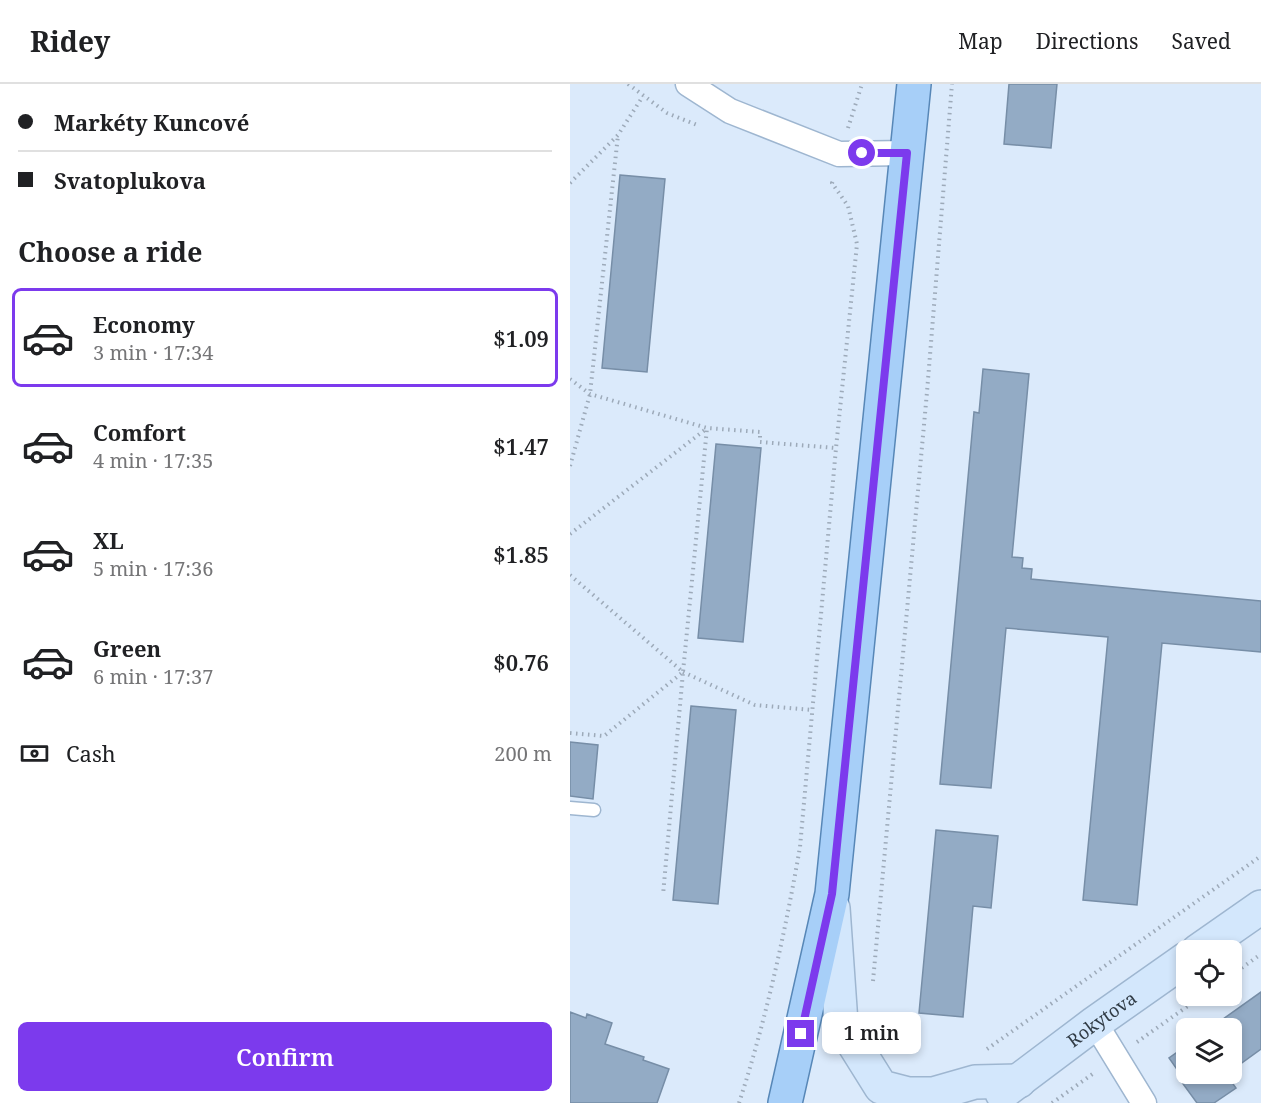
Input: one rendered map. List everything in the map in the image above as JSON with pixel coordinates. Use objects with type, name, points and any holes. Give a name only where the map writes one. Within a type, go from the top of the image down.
[{"type":"main road","points":[[785,1103],[832,894],[914,84]]},
{"type":"main road","points":[[832,894],[841,1023],[881,1087],[908,1094],[933,1094],[975,1082],[1013,1092]]},
{"type":"main road","points":[[1214,940],[1261,907]]},
{"type":"main road","name":"Rokytova","points":[[1013,1092],[1095,1023],[1176,966]]},
{"type":"main road","points":[[963,1103],[1013,1092]]},
{"type":"main road","points":[[988,1103],[1013,1092]]},
{"type":"street","points":[[688,84],[729,111],[839,154],[907,153]]},
{"type":"street","points":[[1095,1023],[1144,1103]]},
{"type":"lane","points":[[570,808],[594,810]]},
{"type":"path","points":[[739,1103],[749,1072],[789,909],[800,847],[857,244],[848,206],[832,183],[862,84]]},
{"type":"path","points":[[872,991],[927,392],[952,84]]},
{"type":"path","points":[[570,183],[618,135],[643,96]]},
{"type":"path","points":[[570,466],[590,394],[618,135]]},
{"type":"path","points":[[570,380],[590,394],[707,429],[760,432],[760,442],[836,448]]},
{"type":"path","points":[[570,534],[707,429]]},
{"type":"path","points":[[663,895],[707,429]]},
{"type":"path","points":[[570,574],[683,672],[754,705],[812,710]]},
{"type":"path","points":[[570,733],[604,736],[683,672]]},
{"type":"path","points":[[983,1052],[1261,856]]},
{"type":"path","points":[[1242,968],[1261,954]]},
{"type":"building","points":[[1009,84],[1057,84],[1051,148],[1004,144]]},
{"type":"building","points":[[620,175],[665,179],[647,372],[602,368]]},
{"type":"building","points":[[983,369],[1029,374],[1012,557],[1023,558],[1022,568],[1032,569],[1031,579],[1261,601],[1261,652],[1162,643],[1137,905],[1083,900],[1108,637],[1006,628],[991,788],[940,784],[974,412],[979,413]]},
{"type":"building","points":[[716,444],[761,448],[743,642],[698,638]]},
{"type":"building","points":[[691,706],[736,710],[718,904],[673,900]]},
{"type":"building","points":[[570,742],[598,745],[593,799],[570,796]]},
{"type":"building","points":[[936,830],[998,836],[991,908],[973,906],[963,1017],[919,1013]]},
{"type":"building","points":[[1261,992],[1261,1049],[1242,1063],[1242,1018],[1224,1018]]},
{"type":"building","points":[[570,1012],[586,1018],[587,1014],[612,1023],[605,1044],[644,1057],[643,1060],[669,1069],[657,1103],[570,1103]]},
{"type":"building","points":[[1176,1053],[1176,1068],[1169,1058]]},
{"type":"building","points":[[1183,1084],[1233,1084],[1236,1088],[1214,1103],[1197,1103]]},
{"type":"route","points":[[801,1034],[832,894],[907,153],[862,153]]}]
